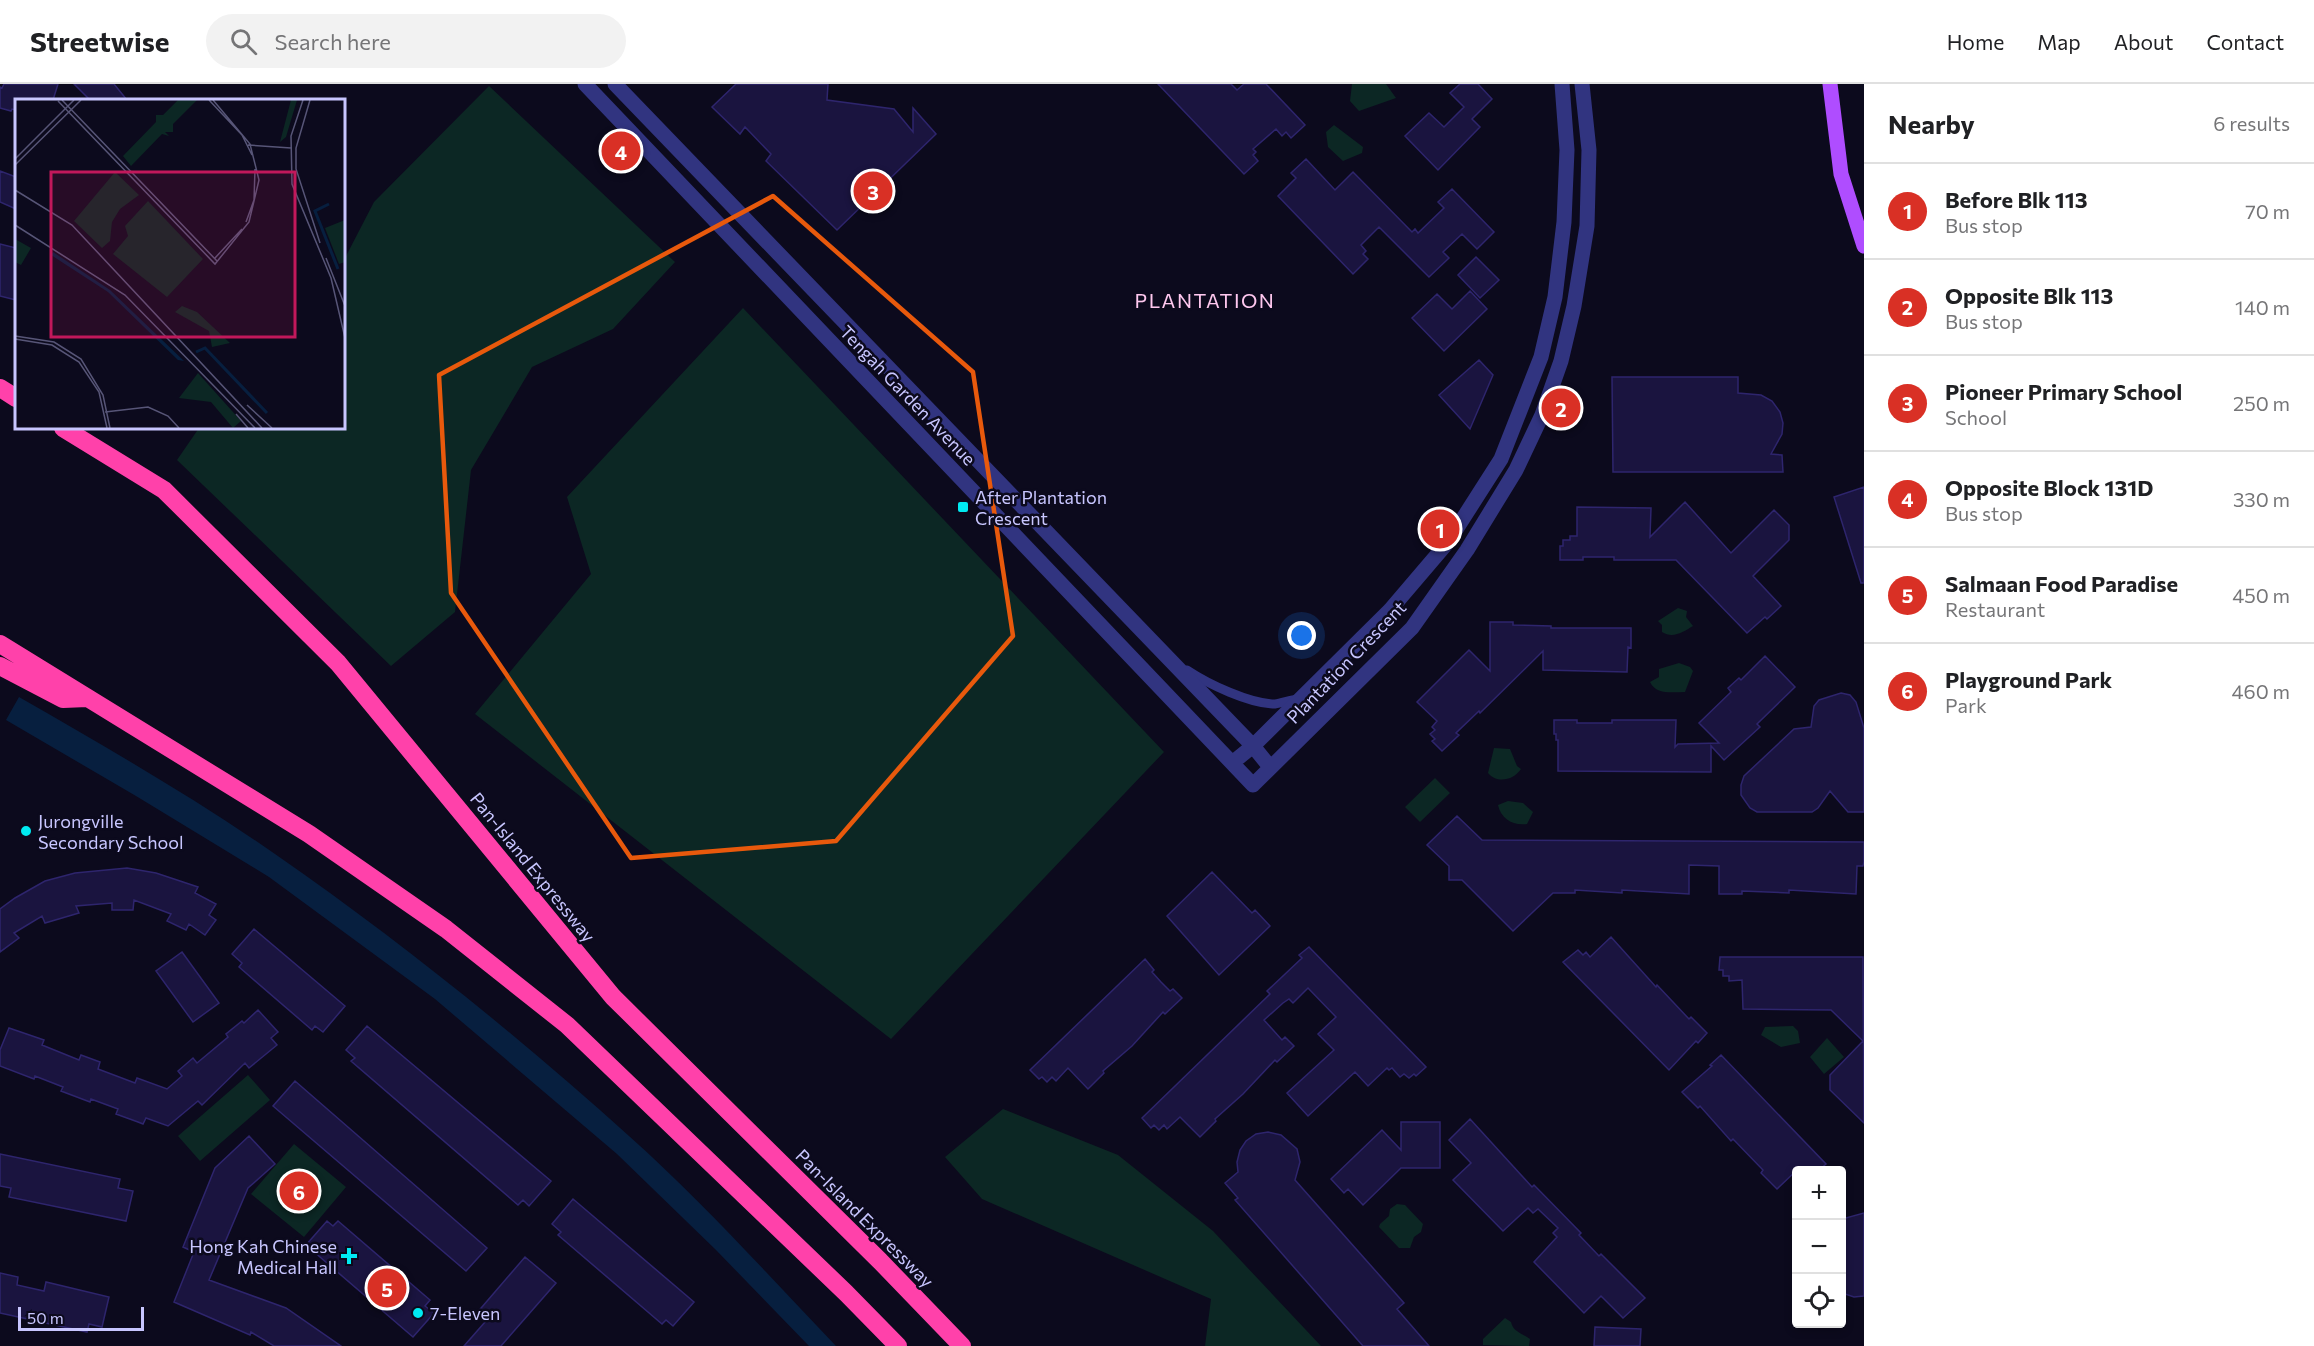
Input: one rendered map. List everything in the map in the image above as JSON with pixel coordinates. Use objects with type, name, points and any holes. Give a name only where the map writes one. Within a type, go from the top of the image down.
[{"type":"highway","points":[[0,388],[15,397]]},
{"type":"highway","name":"Pan-Island Expressway","points":[[65,429],[164,490],[338,663],[613,997],[880,1261],[962,1346]]},
{"type":"highway","points":[[0,644],[309,834],[446,929],[567,1024],[898,1346]]},
{"type":"highway","points":[[0,666],[63,699],[87,698]]},
{"type":"main road","points":[[1830,84],[1841,174],[1864,246]]},
{"type":"street","name":"Tengah Garden Avenue","points":[[585,84],[1253,785]]},
{"type":"street","name":"Tengah Garden Avenue","points":[[615,84],[1168,657],[1253,746],[1270,767]]},
{"type":"street","name":"Plantation Crescent","points":[[1232,763],[1253,746],[1390,610],[1448,542],[1501,459],[1541,357],[1555,297],[1564,222],[1567,160],[1562,84]]},
{"type":"street","name":"Plantation Crescent","points":[[1253,785],[1412,628],[1467,550],[1516,470],[1542,415],[1561,361],[1574,306],[1587,226],[1588,150],[1582,84]]},
{"type":"lane","points":[[1168,657],[1205,682],[1239,696],[1274,704],[1301,698]]},
{"type":"highlighted area","points":[[773,196],[973,372],[1013,636],[836,841],[631,858],[451,593],[439,375]]},
{"type":"green space","points":[[1352,84],[1386,84],[1396,98],[1359,111],[1350,101]]},
{"type":"green space","points":[[489,86],[675,262],[613,329],[532,367],[471,470],[455,612],[391,666],[177,460],[198,429],[345,429],[345,258],[374,202]]},
{"type":"green space","points":[[1334,125],[1363,147],[1362,153],[1343,161],[1328,147],[1326,132]]},
{"type":"green space","points":[[743,308],[1164,752],[891,1039],[475,714],[591,574],[567,497]]},
{"type":"green space","points":[[1678,608],[1687,611],[1686,617],[1693,626],[1674,635],[1662,632],[1662,625],[1658,621]]},
{"type":"green space","points":[[1679,663],[1690,667],[1693,671],[1685,692],[1665,692],[1653,686],[1650,682],[1659,677],[1659,669]]},
{"type":"green space","points":[[1494,748],[1510,749],[1517,766],[1521,769],[1518,773],[1510,778],[1496,779],[1488,773]]},
{"type":"green space","points":[[1435,778],[1450,793],[1420,822],[1405,807]]},
{"type":"green space","points":[[1508,801],[1523,803],[1533,812],[1527,824],[1512,823],[1505,818],[1498,805]]},
{"type":"green space","points":[[1793,1026],[1798,1031],[1800,1043],[1781,1047],[1761,1035],[1765,1027]]},
{"type":"green space","points":[[1827,1038],[1844,1057],[1824,1074],[1810,1057]]},
{"type":"green space","points":[[248,1075],[270,1100],[200,1161],[178,1136]]},
{"type":"green space","points":[[1003,1109],[1118,1155],[1213,1231],[1321,1346],[1205,1346],[1211,1299],[982,1199],[945,1157]]},
{"type":"green space","points":[[294,1144],[346,1187],[304,1237],[251,1194]]},
{"type":"green space","points":[[1397,1204],[1405,1205],[1423,1224],[1421,1232],[1414,1237],[1410,1248],[1399,1248],[1379,1227],[1389,1216],[1390,1209]]},
{"type":"green space","points":[[1505,1318],[1516,1330],[1530,1339],[1529,1346],[1483,1345],[1483,1339]]},
{"type":"water","points":[[19,697],[213,812],[367,920],[457,989],[587,1098],[656,1161],[735,1239],[836,1346],[809,1346],[716,1250],[617,1154],[435,999],[269,877],[6,720]]},
{"type":"building","points":[[4,84],[58,84],[53,99],[15,99],[15,110],[11,111],[0,108],[0,87],[2,88]]},
{"type":"building","points":[[74,84],[114,84],[126,99],[89,99]]},
{"type":"building","points":[[736,84],[828,84],[827,100],[894,109],[913,132],[913,108],[936,134],[837,230],[766,161],[771,154],[745,127],[740,134],[712,107]]},
{"type":"building","points":[[1158,84],[1231,84],[1237,90],[1244,84],[1266,84],[1305,125],[1291,138],[1286,132],[1282,136],[1276,129],[1253,149],[1256,152],[1253,155],[1258,161],[1244,174]]},
{"type":"building","points":[[1460,84],[1478,84],[1492,99],[1472,119],[1480,127],[1438,170],[1405,136],[1429,113],[1444,127],[1464,107],[1450,93]]},
{"type":"building","points":[[1306,159],[1335,190],[1353,172],[1412,232],[1415,229],[1418,233],[1444,208],[1438,202],[1452,189],[1494,232],[1477,249],[1462,234],[1443,252],[1449,258],[1429,277],[1379,227],[1361,245],[1366,251],[1363,254],[1368,259],[1353,274],[1278,196],[1296,178],[1291,173]]},
{"type":"building","points":[[0,171],[15,177],[15,209],[0,202]]},
{"type":"building","points":[[0,244],[15,248],[15,300],[0,296]]},
{"type":"building","points":[[1476,257],[1499,280],[1480,298],[1458,275]]},
{"type":"building","points":[[1470,291],[1487,309],[1444,351],[1412,318],[1437,294],[1452,309]]},
{"type":"building","points":[[1479,360],[1493,375],[1470,429],[1439,395]]},
{"type":"building","points":[[1612,377],[1738,377],[1738,393],[1761,395],[1772,401],[1780,412],[1783,423],[1782,434],[1771,454],[1782,455],[1783,472],[1613,472]]},
{"type":"building","points":[[1864,487],[1864,583],[1861,583],[1834,497]]},
{"type":"building","points":[[1685,502],[1731,553],[1774,510],[1789,525],[1789,540],[1753,576],[1781,606],[1747,633],[1676,560],[1614,560],[1614,557],[1583,557],[1583,560],[1560,560],[1560,546],[1563,546],[1563,540],[1570,540],[1570,536],[1577,536],[1577,507],[1651,508],[1650,537]]},
{"type":"building","points":[[1490,622],[1513,622],[1513,625],[1551,626],[1551,628],[1631,628],[1631,648],[1628,647],[1627,672],[1543,670],[1543,651],[1480,713],[1479,711],[1456,733],[1459,735],[1442,751],[1432,741],[1435,739],[1430,734],[1435,730],[1432,727],[1437,721],[1417,702],[1469,650],[1490,671]]},
{"type":"building","points":[[1765,656],[1795,687],[1757,724],[1760,727],[1724,760],[1711,746],[1711,772],[1558,771],[1558,740],[1554,734],[1554,720],[1577,720],[1577,723],[1612,723],[1612,720],[1676,720],[1675,747],[1678,744],[1719,743],[1699,723],[1731,692],[1728,688],[1739,678],[1741,680]]},
{"type":"building","points":[[1841,693],[1850,695],[1856,702],[1864,728],[1864,812],[1848,812],[1830,791],[1818,808],[1812,812],[1757,812],[1750,808],[1741,795],[1744,776],[1794,729],[1811,727],[1814,706],[1819,700]]},
{"type":"building","points":[[1457,816],[1482,840],[1864,842],[1864,862],[1863,866],[1857,866],[1856,894],[1789,890],[1789,893],[1742,891],[1742,894],[1719,894],[1719,866],[1689,865],[1689,894],[1622,890],[1622,893],[1575,890],[1575,893],[1553,893],[1513,931],[1462,880],[1449,880],[1449,866],[1427,845]]},
{"type":"building","points":[[127,868],[156,873],[198,887],[195,893],[216,904],[209,915],[216,920],[205,935],[189,924],[186,930],[167,921],[171,914],[134,900],[133,910],[112,910],[112,903],[76,906],[79,913],[45,923],[42,916],[14,933],[19,938],[0,952],[0,909],[15,898],[45,881],[75,873]]},
{"type":"building","points":[[1212,872],[1252,913],[1255,910],[1270,926],[1219,975],[1167,916]]},
{"type":"building","points":[[254,929],[345,1006],[323,1032],[315,1026],[312,1030],[239,967],[242,963],[232,954]]},
{"type":"building","points":[[1611,937],[1656,987],[1657,985],[1689,1019],[1691,1017],[1707,1033],[1698,1043],[1696,1041],[1669,1070],[1563,962],[1578,950],[1583,955],[1586,952],[1590,957]]},
{"type":"building","points":[[1309,947],[1426,1067],[1416,1076],[1414,1074],[1409,1078],[1404,1074],[1400,1077],[1392,1068],[1389,1070],[1387,1068],[1368,1086],[1355,1072],[1308,1116],[1287,1093],[1334,1050],[1318,1034],[1336,1017],[1308,988],[1293,1003],[1289,999],[1264,1020],[1282,1040],[1285,1037],[1294,1046],[1277,1062],[1275,1060],[1243,1094],[1215,1119],[1216,1121],[1200,1137],[1180,1117],[1167,1129],[1164,1125],[1159,1130],[1154,1125],[1151,1128],[1142,1118],[1270,994],[1267,991],[1302,958],[1299,955]]},
{"type":"building","points":[[182,952],[219,1003],[193,1022],[156,971]]},
{"type":"building","points":[[1720,957],[1863,957],[1864,1123],[1830,1090],[1830,1075],[1863,1041],[1831,1010],[1743,1009],[1742,980],[1729,981],[1729,976],[1723,976],[1723,970],[1719,970]]},
{"type":"building","points":[[1145,959],[1161,982],[1182,998],[1165,1014],[1163,1012],[1132,1046],[1103,1071],[1104,1073],[1088,1089],[1068,1068],[1056,1081],[1052,1077],[1047,1082],[1042,1077],[1039,1079],[1030,1070]]},
{"type":"building","points":[[258,1010],[278,1032],[271,1038],[277,1045],[249,1068],[245,1063],[202,1105],[198,1101],[168,1126],[146,1118],[143,1124],[116,1114],[118,1109],[91,1099],[90,1102],[61,1091],[63,1087],[0,1066],[0,1050],[9,1028],[44,1040],[42,1045],[79,1060],[81,1055],[100,1062],[98,1069],[135,1083],[137,1078],[167,1089],[182,1076],[178,1071],[193,1058],[197,1063],[228,1037],[226,1034],[242,1021],[244,1023]]},
{"type":"building","points":[[367,1026],[551,1181],[529,1206],[523,1200],[518,1205],[351,1061],[355,1058],[346,1050]]},
{"type":"building","points":[[1721,1055],[1826,1164],[1824,1166],[1792,1166],[1792,1175],[1777,1189],[1761,1173],[1763,1170],[1733,1139],[1731,1141],[1700,1106],[1698,1108],[1682,1092],[1712,1066],[1710,1065]]},
{"type":"building","points":[[295,1081],[487,1248],[466,1271],[273,1106]]},
{"type":"building","points":[[1470,1119],[1532,1187],[1534,1185],[1581,1233],[1579,1235],[1599,1256],[1601,1254],[1645,1298],[1623,1318],[1601,1296],[1584,1313],[1534,1262],[1557,1237],[1553,1233],[1558,1228],[1538,1209],[1533,1213],[1528,1208],[1503,1231],[1453,1180],[1471,1163],[1449,1140]]},
{"type":"building","points":[[1401,1122],[1440,1122],[1440,1168],[1401,1168],[1363,1205],[1348,1189],[1344,1193],[1331,1179],[1382,1130],[1401,1150]]},
{"type":"building","points":[[1268,1132],[1281,1135],[1297,1149],[1300,1162],[1295,1180],[1404,1303],[1397,1309],[1429,1346],[1363,1346],[1235,1200],[1238,1198],[1225,1183],[1238,1172],[1237,1162],[1240,1150],[1246,1141],[1256,1134]]},
{"type":"building","points":[[249,1136],[275,1164],[248,1188],[209,1280],[286,1308],[341,1346],[274,1346],[251,1332],[250,1335],[174,1302],[194,1252],[183,1247],[215,1168]]},
{"type":"building","points":[[0,1154],[120,1179],[118,1188],[133,1191],[126,1221],[9,1197],[11,1188],[0,1186]]},
{"type":"building","points":[[573,1199],[694,1302],[673,1326],[666,1320],[662,1324],[558,1235],[561,1232],[552,1224]]},
{"type":"building","points":[[1864,1213],[1864,1296],[1854,1297],[1846,1294],[1846,1218]]},
{"type":"building","points":[[327,1221],[333,1226],[338,1221],[430,1300],[425,1306],[434,1313],[413,1337],[306,1245]]},
{"type":"building","points":[[525,1257],[556,1283],[501,1346],[464,1346],[485,1322],[476,1314]]},
{"type":"building","points":[[0,1273],[18,1277],[17,1285],[44,1291],[46,1282],[109,1297],[102,1327],[89,1324],[87,1332],[0,1313]]},
{"type":"building","points":[[1595,1327],[1641,1329],[1640,1346],[1594,1346]]},
{"type":"place","name":"Opposite Block 131D","points":[[621,151]]},
{"type":"place","name":"Pioneer Primary School","points":[[873,191]]},
{"type":"place","name":"Opposite Blk 113","points":[[1561,408]]},
{"type":"place","name":"After Plantation Crescent","points":[[963,507]]},
{"type":"place","name":"Before Blk 113","points":[[1440,529]]},
{"type":"place","name":"Jurongville Secondary School","points":[[26,831]]},
{"type":"place","name":"Playground Park","points":[[299,1191]]},
{"type":"place","name":"Hong Kah Chinese Medical Hall","points":[[349,1256]]},
{"type":"place","name":"Salmaan Food Paradise","points":[[387,1288]]},
{"type":"place","name":"7-Eleven","points":[[418,1313]]},
{"type":"district","name":"PLANTATION","points":[[1205,300]]}]
